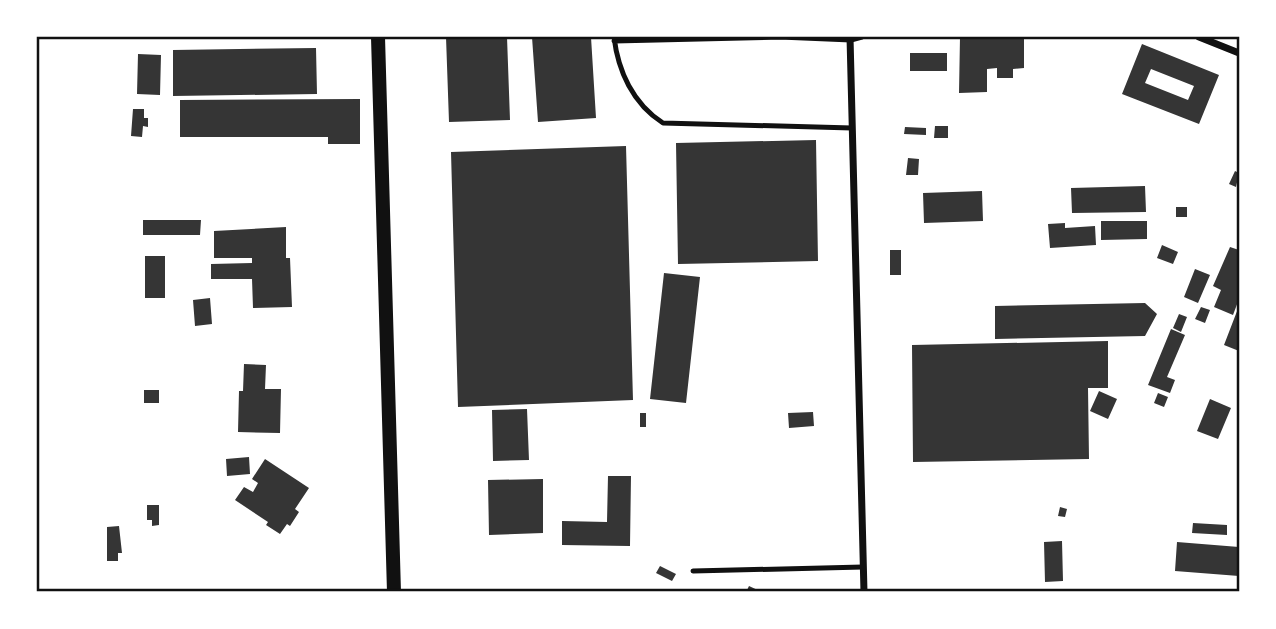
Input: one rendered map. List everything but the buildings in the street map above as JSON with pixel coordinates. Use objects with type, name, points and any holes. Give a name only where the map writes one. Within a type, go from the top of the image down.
[{"type":"main road","points":[[378,37],[394,592]]},
{"type":"street","points":[[1199,37],[1239,53]]},
{"type":"street","points":[[850,38],[864,592]]},
{"type":"lane","points":[[852,128],[663,123],[647,113],[630,91],[614,39],[862,37]]},
{"type":"lane","points":[[692,571],[863,567]]}]
